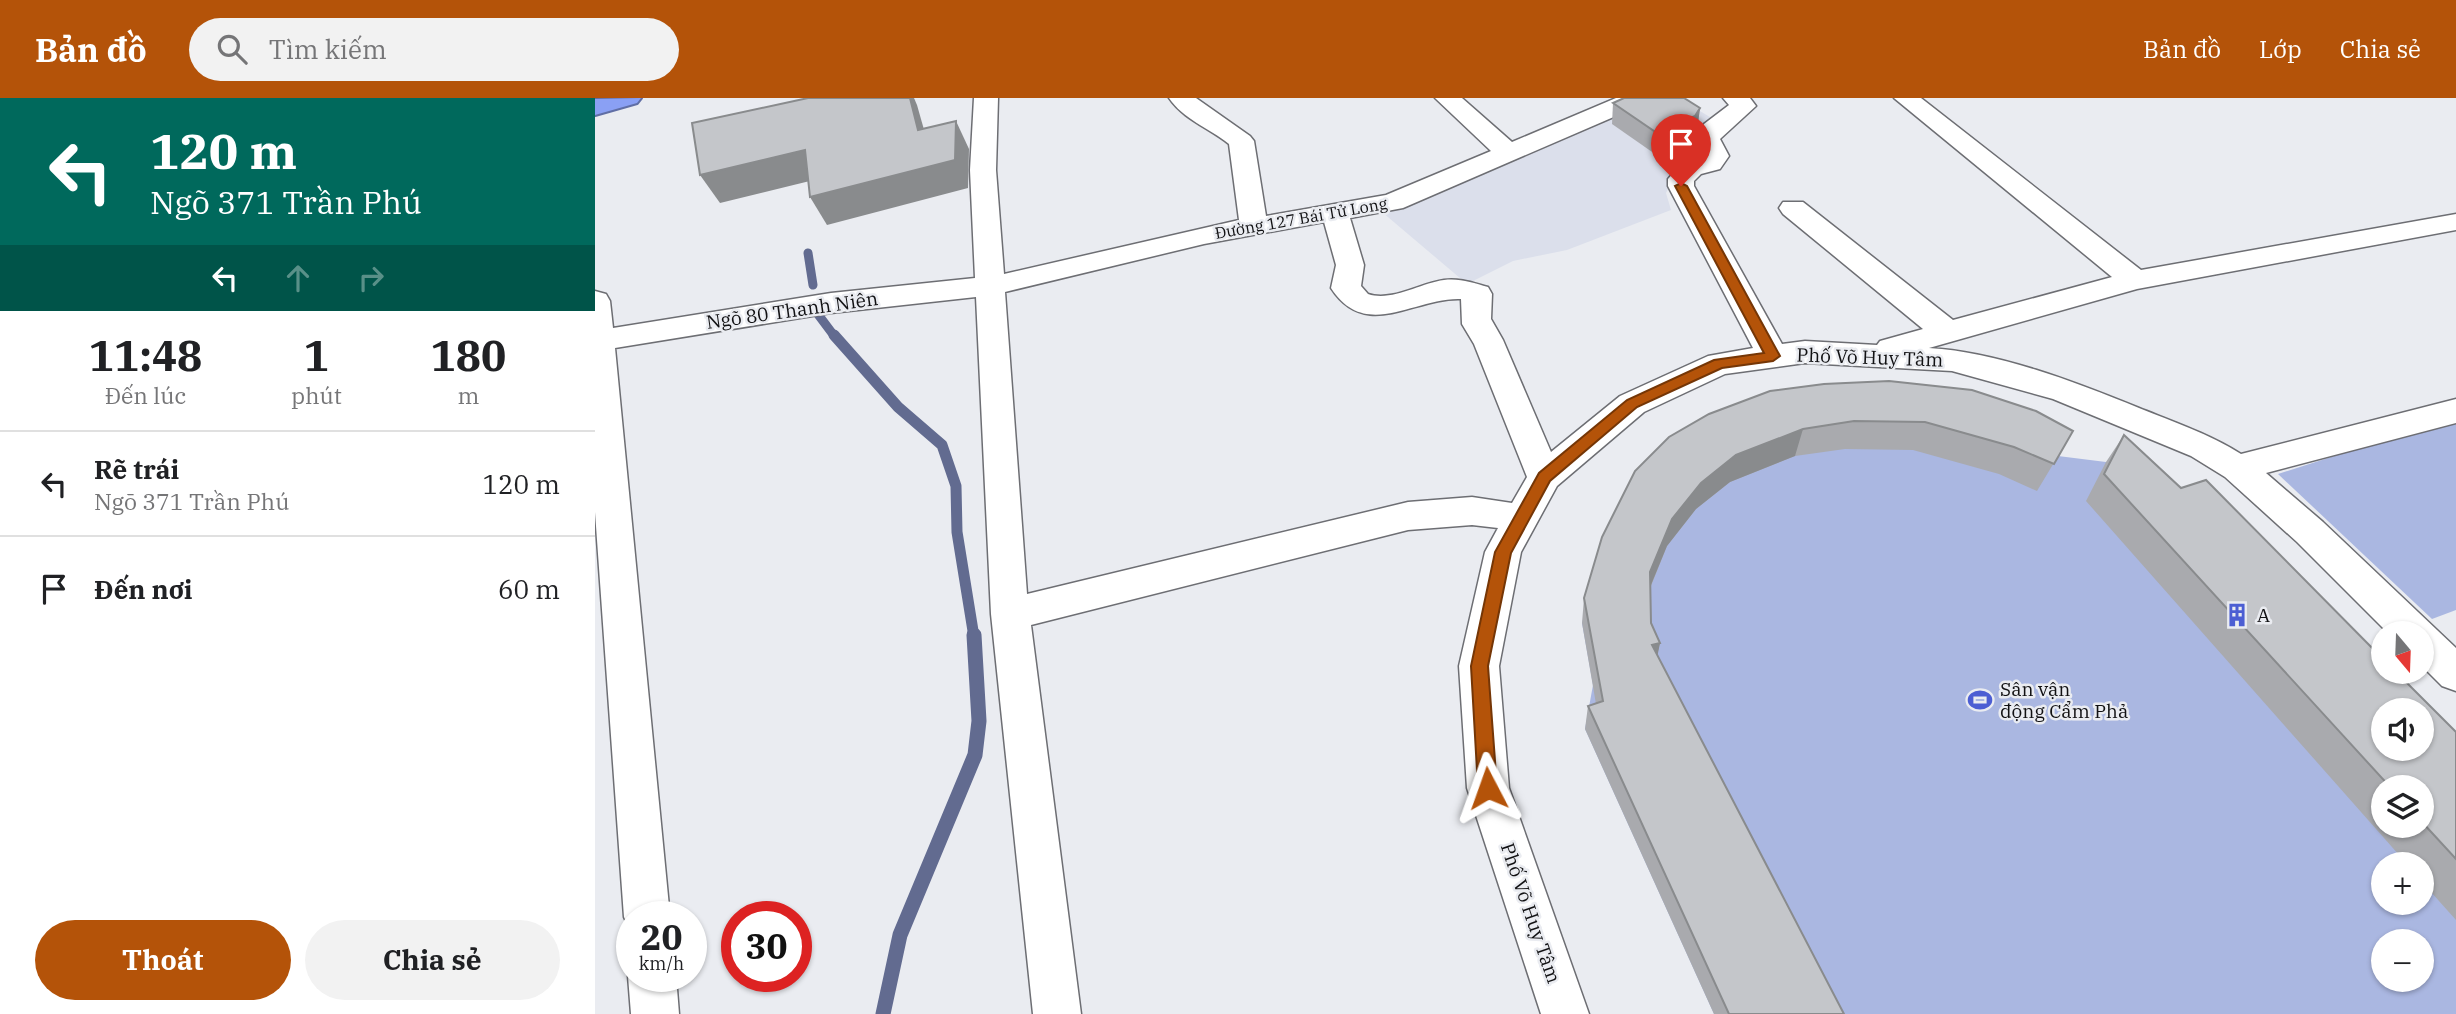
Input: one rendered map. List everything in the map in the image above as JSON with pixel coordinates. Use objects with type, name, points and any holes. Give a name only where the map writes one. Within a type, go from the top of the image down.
[{"type":"highway","points":[[595,107],[628,98]]},
{"type":"street","points":[[986,98],[983,170],[1010,614],[1057,1014]]},
{"type":"street","points":[[1181,98],[1198,113],[1219,122],[1241,141],[1254,227]]},
{"type":"street","points":[[1447,98],[1509,152]]},
{"type":"street","name":"Đường 127 Bái Tử Long","points":[[991,286],[1204,235],[1393,202],[1637,98]]},
{"type":"street","points":[[1735,98],[1744,106],[1713,129],[1707,139],[1716,156],[1711,163],[1692,168],[1681,178],[1681,186],[1773,356]]},
{"type":"street","points":[[1906,98],[2135,280]]},
{"type":"street","points":[[1793,208],[1946,331]]},
{"type":"street","points":[[1335,214],[1350,265],[1346,288],[1352,298],[1363,306],[1383,306],[1412,296],[1467,288],[1477,294],[1474,310],[1476,327],[1488,340],[1544,477]]},
{"type":"street","points":[[1868,355],[2135,280],[2456,222]]},
{"type":"street","name":"Ngõ 80 Thanh Niên","points":[[597,341],[831,303],[991,286]]},
{"type":"street","points":[[595,301],[646,901]]},
{"type":"street","name":"Phố Võ Huy Tâm","points":[[1565,1014],[1488,788],[1479,666],[1503,552],[1544,477],[1632,404],[1719,364],[1805,352],[1952,360],[2063,390],[2203,447],[2237,468],[2436,647]]},
{"type":"street","points":[[2237,468],[2456,411]]},
{"type":"street","points":[[1010,614],[1408,516],[1472,511],[1523,519]]},
{"type":"street","points":[[653,992],[655,1014]]},
{"type":"shaded area","points":[[1648,98],[1678,98],[1715,120],[1710,160],[1673,179],[1666,193],[1671,210],[1567,250],[1513,261],[1467,284],[1382,212]]},
{"type":"shaded area","points":[[2456,417],[2456,610],[2432,619],[2278,474]]},
{"type":"shaded area","name":"Sân vận động Cẩm Phả","points":[[1763,419],[2106,462],[2160,514],[2371,736],[2371,761],[2404,761],[2428,775],[2371,775],[2371,838],[2434,838],[2434,778],[2456,791],[2456,1014],[1714,1014],[1585,729],[1593,685],[1582,623],[1599,563]]},
{"type":"building","points":[[808,98],[910,98],[918,130],[956,121],[955,160],[810,197],[805,150],[700,175],[692,123]]},
{"type":"building","points":[[1624,98],[1684,98],[1700,108],[1695,116],[1657,133],[1613,103]]},
{"type":"building","points":[[1889,381],[1972,390],[2036,411],[2073,431],[2054,464],[2014,447],[1925,422],[1854,421],[1803,429],[1736,455],[1701,483],[1672,519],[1650,572],[1651,623],[1660,643],[1652,645],[1844,1014],[1729,1014],[1588,706],[1603,701],[1584,598],[1602,537],[1635,471],[1669,437],[1709,414],[1770,391],[1824,384]]},
{"type":"building","points":[[2124,435],[2181,488],[2206,480],[2371,647],[2371,684],[2408,684],[2422,698],[2371,698],[2371,761],[2434,761],[2434,710],[2456,732],[2456,859],[2434,835],[2434,775],[2379,775],[2104,474]]},
{"type":"waterway","points":[[808,253],[813,285]]},
{"type":"waterway","points":[[814,309],[835,337]]},
{"type":"waterway","points":[[834,335],[898,407],[942,445],[956,486],[957,532],[974,637]]},
{"type":"waterway","points":[[883,1014],[900,935],[975,755],[979,721],[974,635]]},
{"type":"place","name":"A","points":[[2237,615]]},
{"type":"place","name":"Sân vận động Cẩm Phả","points":[[1980,700]]},
{"type":"route","points":[[1488,788],[1479,666],[1503,552],[1544,477],[1632,404],[1719,364],[1773,356],[1703,226],[1686,200],[1681,186]]}]
